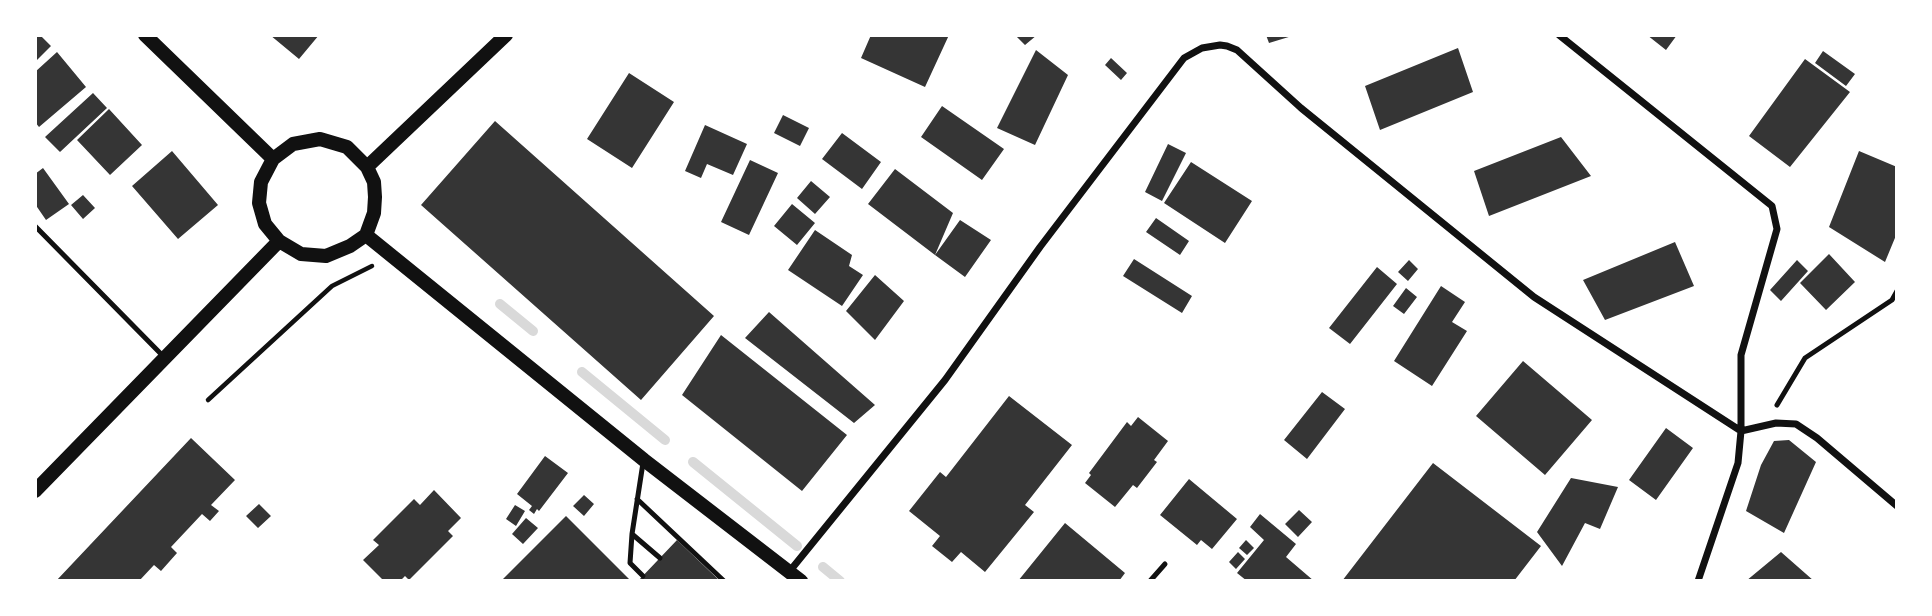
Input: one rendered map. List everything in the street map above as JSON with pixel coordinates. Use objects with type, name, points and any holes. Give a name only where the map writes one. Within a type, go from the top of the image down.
[{"type":"main road","points":[[145,35],[273,159]]},
{"type":"main road","points":[[367,167],[506,35]]},
{"type":"main road","points":[[320,139],[347,147],[367,167],[374,182],[374,213],[366,234],[350,246],[326,256],[301,254],[279,242],[265,224],[259,203],[261,182],[273,159],[293,144],[320,139]]},
{"type":"main road","points":[[366,234],[644,460],[795,577]]},
{"type":"main road","points":[[35,491],[279,242]]},
{"type":"street","points":[[1559,35],[1772,206],[1777,229],[1741,355],[1741,431],[1738,463],[1698,581]]},
{"type":"street","points":[[795,577],[1184,58],[1202,48],[1220,45],[1237,50],[1301,108],[1534,296],[1741,431],[1776,423],[1796,424],[1817,438],[1897,506]]},
{"type":"lane","points":[[35,226],[165,358]]},
{"type":"lane","points":[[1777,405],[1805,358],[1892,300],[1897,291]]},
{"type":"lane","points":[[643,576],[630,563],[644,460]]},
{"type":"lane","points":[[637,499],[724,581]]},
{"type":"lane","points":[[632,534],[660,558]]},
{"type":"lane","points":[[1150,581],[1165,564]]},
{"type":"path","points":[[208,400],[332,286],[392,257]]},
{"type":"building","points":[[35,35],[40,35],[51,46],[35,62]]},
{"type":"building","points":[[270,35],[319,35],[299,59]]},
{"type":"building","points":[[871,35],[949,35],[925,87],[861,58]]},
{"type":"building","points":[[1015,35],[1037,35],[1025,45]]},
{"type":"building","points":[[1266,35],[1292,35],[1292,36],[1269,43]]},
{"type":"building","points":[[1647,35],[1677,35],[1666,50]]},
{"type":"building","points":[[1458,48],[1473,92],[1380,130],[1365,86]]},
{"type":"building","points":[[1036,50],[1068,75],[1035,145],[997,128]]},
{"type":"building","points":[[1823,51],[1855,74],[1846,86],[1815,63]]},
{"type":"building","points":[[57,52],[86,87],[39,127],[35,122],[35,72]]},
{"type":"building","points":[[1111,58],[1127,73],[1121,80],[1105,65]]},
{"type":"building","points":[[1805,59],[1850,92],[1790,167],[1749,136]]},
{"type":"building","points":[[629,73],[674,102],[632,168],[587,139]]},
{"type":"building","points":[[93,93],[107,108],[60,152],[45,137]]},
{"type":"building","points":[[942,106],[1004,149],[982,180],[921,137]]},
{"type":"building","points":[[109,109],[142,145],[110,175],[77,140]]},
{"type":"building","points":[[783,115],[809,128],[800,146],[774,133]]},
{"type":"building","points":[[495,121],[714,316],[641,400],[421,205]]},
{"type":"building","points":[[705,125],[747,144],[733,175],[707,164],[701,178],[685,171]]},
{"type":"building","points":[[842,133],[881,162],[862,189],[822,159]]},
{"type":"building","points":[[1561,137],[1591,176],[1489,216],[1474,171]]},
{"type":"building","points":[[1168,144],[1186,153],[1162,201],[1145,192]]},
{"type":"building","points":[[172,151],[218,205],[178,239],[132,186]]},
{"type":"building","points":[[1859,151],[1897,167],[1897,233],[1885,262],[1829,227]]},
{"type":"building","points":[[750,160],[778,173],[749,235],[721,222]]},
{"type":"building","points":[[1191,162],[1252,201],[1225,243],[1164,203]]},
{"type":"building","points":[[43,168],[69,204],[46,220],[35,204],[35,174]]},
{"type":"building","points":[[895,169],[953,213],[935,255],[868,204]]},
{"type":"building","points":[[811,181],[830,197],[815,214],[797,198]]},
{"type":"building","points":[[83,195],[95,208],[83,219],[71,205]]},
{"type":"building","points":[[792,204],[815,223],[797,245],[774,226]]},
{"type":"building","points":[[1156,218],[1189,241],[1180,255],[1146,232]]},
{"type":"building","points":[[960,220],[991,240],[965,277],[935,255]]},
{"type":"building","points":[[815,230],[852,255],[849,266],[863,275],[842,306],[788,270]]},
{"type":"building","points":[[1675,242],[1694,286],[1605,320],[1583,280]]},
{"type":"building","points":[[1829,254],[1855,282],[1826,310],[1800,283]]},
{"type":"building","points":[[1134,259],[1192,296],[1182,313],[1123,276]]},
{"type":"building","points":[[1409,260],[1418,269],[1408,281],[1398,272]]},
{"type":"building","points":[[1797,260],[1808,271],[1781,301],[1770,290]]},
{"type":"building","points":[[1377,267],[1397,284],[1350,344],[1329,328]]},
{"type":"building","points":[[875,275],[904,301],[875,340],[846,311]]},
{"type":"building","points":[[1441,286],[1465,302],[1452,322],[1467,331],[1432,386],[1394,361]]},
{"type":"building","points":[[1406,288],[1417,297],[1404,314],[1393,306]]},
{"type":"building","points":[[769,312],[875,405],[854,423],[745,338]]},
{"type":"building","points":[[721,335],[847,435],[802,491],[682,395]]},
{"type":"building","points":[[1523,361],[1592,420],[1545,475],[1476,416]]},
{"type":"building","points":[[1322,392],[1345,409],[1307,459],[1284,440]]},
{"type":"building","points":[[1009,396],[1072,445],[1025,505],[1034,512],[985,572],[961,552],[952,562],[932,546],[940,536],[909,511],[940,472],[946,477]]},
{"type":"building","points":[[1138,417],[1168,441],[1154,460],[1157,462],[1137,488],[1133,485],[1115,507],[1085,483],[1091,475],[1089,473],[1127,422],[1131,426]]},
{"type":"building","points":[[1666,428],[1693,448],[1656,500],[1629,480]]},
{"type":"building","points":[[191,438],[235,480],[211,505],[219,511],[210,521],[202,514],[171,547],[177,553],[161,571],[154,565],[139,581],[56,581]]},
{"type":"building","points":[[1789,440],[1816,462],[1784,533],[1746,511],[1761,465],[1774,441]]},
{"type":"building","points":[[545,456],[568,473],[534,514],[529,510],[532,506],[517,494]]},
{"type":"building","points":[[1433,463],[1541,546],[1514,581],[1342,581]]},
{"type":"building","points":[[1571,478],[1618,487],[1600,529],[1585,523],[1562,566],[1537,532]]},
{"type":"building","points":[[1189,479],[1237,519],[1212,549],[1201,540],[1197,545],[1160,515]]},
{"type":"building","points":[[434,490],[461,518],[448,531],[453,536],[409,580],[405,576],[400,581],[384,581],[363,560],[379,545],[373,540],[414,499],[420,505]]},
{"type":"building","points":[[584,495],[594,504],[584,516],[573,506]]},
{"type":"building","points":[[259,504],[271,516],[258,528],[246,516]]},
{"type":"building","points":[[515,505],[525,511],[516,526],[506,519]]},
{"type":"building","points":[[1299,510],[1312,522],[1298,537],[1285,524]]},
{"type":"building","points":[[1260,514],[1296,544],[1286,557],[1314,581],[1247,581],[1237,573],[1264,540],[1250,527]]},
{"type":"building","points":[[566,516],[631,581],[501,581]]},
{"type":"building","points":[[526,518],[538,528],[523,544],[512,534]]},
{"type":"building","points":[[1065,523],[1125,573],[1119,581],[1018,581]]},
{"type":"building","points":[[677,540],[720,581],[638,581]]},
{"type":"building","points":[[1246,540],[1254,548],[1247,555],[1239,548]]},
{"type":"building","points":[[1238,552],[1245,559],[1236,569],[1229,562]]},
{"type":"building","points":[[1781,552],[1814,581],[1746,581]]},
{"type":"waterway","points":[[500,304],[533,331]]},
{"type":"waterway","points":[[582,372],[665,440]]},
{"type":"waterway","points":[[693,462],[797,546]]},
{"type":"waterway","points":[[823,567],[840,581]]}]
